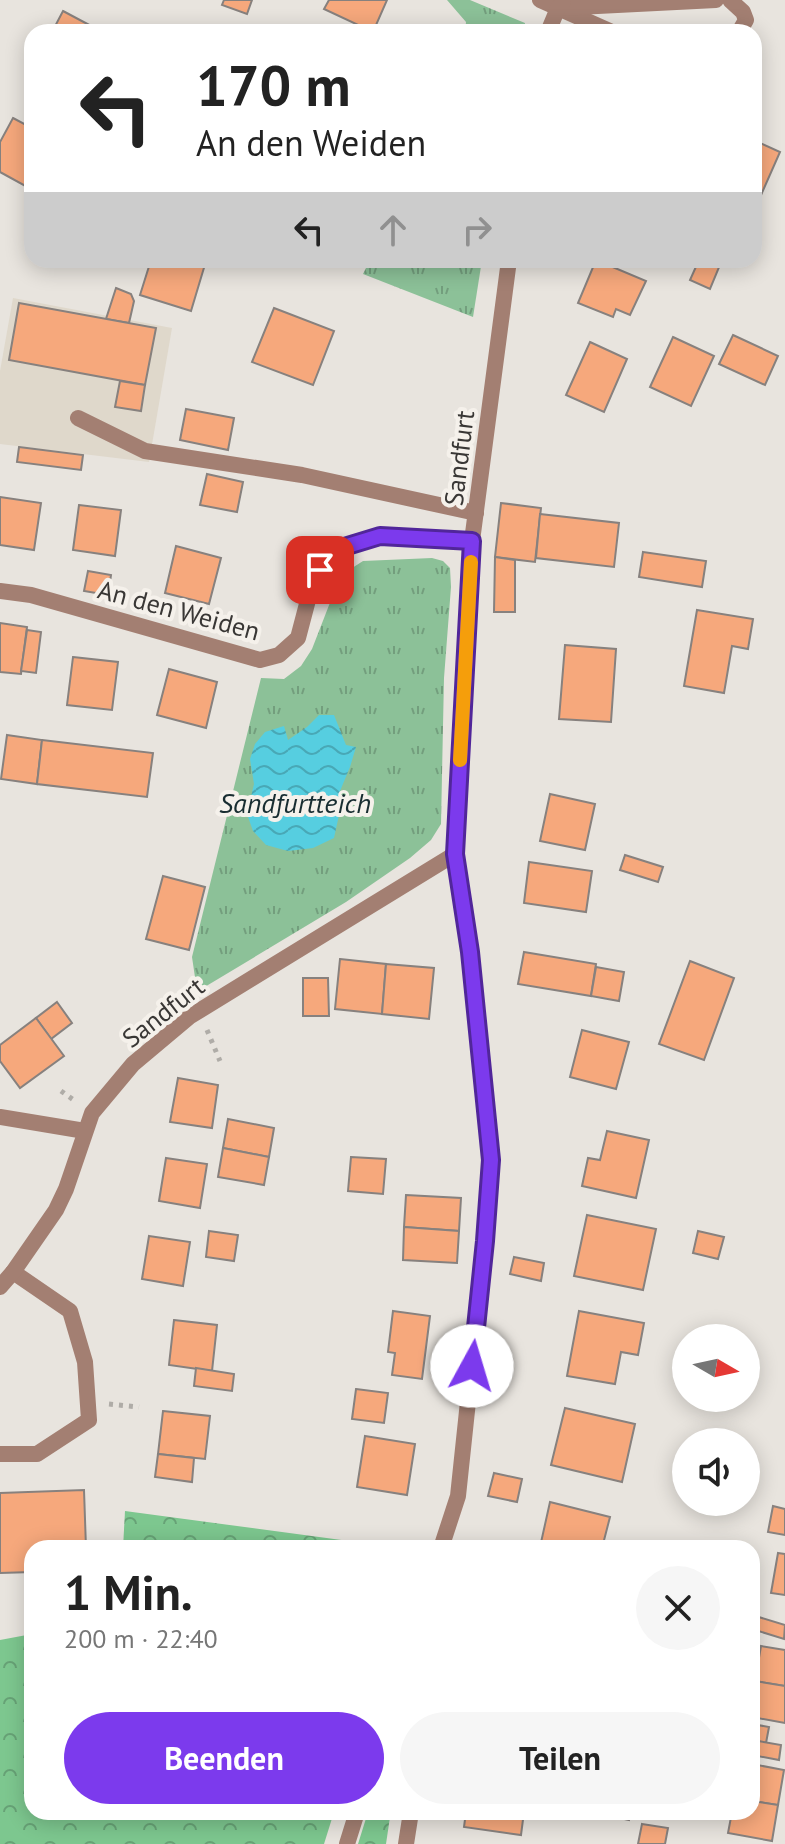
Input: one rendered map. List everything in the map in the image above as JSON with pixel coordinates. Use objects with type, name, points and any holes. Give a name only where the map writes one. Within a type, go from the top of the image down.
[{"type":"street","points":[[540,0],[561,4],[716,0]]},
{"type":"street","points":[[730,0],[743,12],[746,20],[744,24]]},
{"type":"street","points":[[552,24],[561,4]]},
{"type":"street","points":[[561,4],[597,24]]},
{"type":"street","name":"Sandfurt","points":[[444,1540],[458,1496],[491,1160],[470,952],[455,854],[472,541],[508,268]]},
{"type":"street","points":[[78,418],[145,451],[302,475],[476,513]]},
{"type":"street","name":"An den Weiden","points":[[0,591],[31,595],[260,660],[279,655],[298,638],[320,570],[344,547],[380,536],[472,541]]},
{"type":"street","name":"Sandfurt","points":[[0,1287],[56,1210],[92,1113],[133,1064],[189,1017],[455,854]]},
{"type":"street","points":[[0,1117],[85,1131]]},
{"type":"street","points":[[0,1454],[37,1454],[89,1420],[85,1362],[70,1311],[13,1272]]},
{"type":"street","points":[[454,1540],[458,1496]]},
{"type":"street","points":[[347,1844],[354,1820]]},
{"type":"street","points":[[406,1844],[410,1820]]},
{"type":"shaded area","points":[[13,298],[172,328],[149,462],[0,444],[0,371]]},
{"type":"green space","points":[[447,0],[470,0],[525,23],[466,24]]},
{"type":"green space","points":[[366,268],[481,268],[473,317],[363,274]]},
{"type":"green space","points":[[432,558],[443,561],[450,568],[451,587],[444,678],[441,824],[431,840],[410,858],[346,902],[203,988],[196,984],[192,957],[261,678],[284,679],[301,666],[312,649],[338,582],[349,570],[363,561]]},
{"type":"green space","points":[[125,1511],[341,1540],[123,1540]]},
{"type":"green space","points":[[24,1636],[24,1820],[332,1820],[324,1844],[0,1844],[0,1640]]},
{"type":"green space","points":[[366,1820],[390,1820],[386,1844],[358,1844]]},
{"type":"water","name":"Sandfurtteich","points":[[319,715],[334,715],[346,745],[356,747],[340,791],[334,838],[313,848],[288,851],[266,845],[253,831],[247,814],[254,784],[250,759],[255,744],[265,732],[284,726],[288,740]]},
{"type":"building","points":[[224,0],[252,0],[247,14],[222,5]]},
{"type":"building","points":[[329,0],[387,0],[376,24],[356,24],[324,9]]},
{"type":"building","points":[[63,11],[87,24],[56,24]]},
{"type":"building","points":[[13,118],[24,124],[24,185],[0,172],[0,142]]},
{"type":"building","points":[[762,144],[780,152],[762,193]]},
{"type":"building","points":[[148,268],[204,268],[191,311],[140,295]]},
{"type":"building","points":[[593,268],[615,268],[646,281],[630,315],[616,309],[613,317],[578,303]]},
{"type":"building","points":[[695,268],[719,268],[710,289],[690,280]]},
{"type":"building","points":[[116,288],[131,294],[134,301],[129,323],[106,319]]},
{"type":"building","points":[[19,303],[156,328],[145,385],[9,360]]},
{"type":"building","points":[[274,308],[334,331],[313,385],[252,362]]},
{"type":"building","points":[[733,335],[778,356],[765,385],[719,364]]},
{"type":"building","points":[[673,337],[714,356],[691,406],[650,387]]},
{"type":"building","points":[[590,342],[627,359],[604,412],[566,395]]},
{"type":"building","points":[[120,381],[145,385],[141,411],[115,407]]},
{"type":"building","points":[[186,409],[234,418],[228,450],[180,440]]},
{"type":"building","points":[[19,447],[83,455],[81,470],[17,462]]},
{"type":"building","points":[[207,474],[243,482],[237,512],[200,505]]},
{"type":"building","points":[[0,497],[41,503],[34,550],[0,545]]},
{"type":"building","points":[[501,503],[541,508],[535,562],[495,557]]},
{"type":"building","points":[[79,505],[121,510],[115,556],[73,550]]},
{"type":"building","points":[[540,514],[619,523],[614,567],[536,558]]},
{"type":"building","points":[[176,546],[221,558],[209,604],[165,593]]},
{"type":"building","points":[[643,552],[706,561],[702,587],[639,577]]},
{"type":"building","points":[[495,557],[515,560],[515,612],[494,612]]},
{"type":"building","points":[[88,571],[111,575],[108,595],[84,591]]},
{"type":"building","points":[[697,610],[753,619],[748,649],[732,646],[724,693],[684,686]]},
{"type":"building","points":[[0,623],[27,627],[21,674],[0,672]]},
{"type":"building","points":[[27,630],[41,632],[36,673],[21,671]]},
{"type":"building","points":[[565,645],[616,649],[611,722],[559,719]]},
{"type":"building","points":[[73,657],[118,662],[112,710],[67,705]]},
{"type":"building","points":[[169,669],[217,682],[206,728],[157,715]]},
{"type":"building","points":[[7,735],[42,740],[37,784],[1,779]]},
{"type":"building","points":[[42,740],[153,753],[147,797],[37,784]]},
{"type":"building","points":[[550,794],[595,804],[585,850],[540,841]]},
{"type":"building","points":[[625,855],[663,867],[658,882],[620,870]]},
{"type":"building","points":[[529,862],[592,871],[586,912],[524,903]]},
{"type":"building","points":[[163,876],[205,887],[189,950],[146,939]]},
{"type":"building","points":[[524,952],[596,964],[591,996],[518,984]]},
{"type":"building","points":[[340,959],[386,964],[382,1014],[335,1009]]},
{"type":"building","points":[[690,961],[734,978],[704,1060],[659,1044]]},
{"type":"building","points":[[386,964],[434,968],[429,1019],[382,1014]]},
{"type":"building","points":[[596,967],[624,972],[619,1001],[591,996]]},
{"type":"building","points":[[303,978],[328,978],[329,1016],[303,1016]]},
{"type":"building","points":[[57,1002],[72,1023],[51,1039],[36,1018]]},
{"type":"building","points":[[36,1018],[64,1056],[20,1088],[0,1061],[0,1045]]},
{"type":"building","points":[[582,1030],[629,1042],[616,1089],[570,1077]]},
{"type":"building","points":[[178,1078],[218,1085],[212,1128],[170,1122]]},
{"type":"building","points":[[228,1119],[274,1128],[269,1157],[223,1148]]},
{"type":"building","points":[[607,1131],[649,1140],[636,1198],[582,1186],[588,1158],[600,1160]]},
{"type":"building","points":[[223,1148],[269,1157],[264,1185],[218,1177]]},
{"type":"building","points":[[351,1157],[386,1159],[383,1194],[348,1191]]},
{"type":"building","points":[[166,1158],[207,1164],[200,1208],[159,1201]]},
{"type":"building","points":[[406,1195],[461,1198],[459,1231],[404,1227]]},
{"type":"building","points":[[587,1215],[656,1229],[643,1290],[574,1276]]},
{"type":"building","points":[[404,1227],[459,1231],[457,1263],[403,1260]]},
{"type":"building","points":[[209,1231],[238,1235],[234,1261],[206,1257]]},
{"type":"building","points":[[698,1231],[724,1237],[718,1259],[693,1253]]},
{"type":"building","points":[[149,1236],[190,1242],[183,1286],[142,1279]]},
{"type":"building","points":[[514,1257],[544,1263],[541,1281],[510,1274]]},
{"type":"building","points":[[393,1311],[430,1316],[422,1379],[392,1375],[395,1353],[388,1352]]},
{"type":"building","points":[[579,1311],[644,1323],[638,1355],[621,1352],[615,1384],[567,1376]]},
{"type":"building","points":[[174,1320],[217,1325],[212,1371],[169,1365]]},
{"type":"building","points":[[196,1368],[234,1374],[232,1391],[194,1386]]},
{"type":"building","points":[[356,1389],[388,1393],[384,1423],[352,1419]]},
{"type":"building","points":[[565,1408],[635,1424],[622,1482],[551,1465]]},
{"type":"building","points":[[163,1411],[210,1416],[205,1459],[158,1454]]},
{"type":"building","points":[[365,1436],[415,1444],[407,1495],[357,1487]]},
{"type":"building","points":[[158,1454],[194,1458],[192,1482],[155,1477]]},
{"type":"building","points":[[494,1473],[522,1479],[517,1502],[488,1496]]},
{"type":"building","points":[[84,1490],[86,1540],[24,1540],[24,1572],[0,1573],[0,1493]]},
{"type":"building","points":[[550,1502],[610,1517],[604,1540],[542,1540]]},
{"type":"building","points":[[773,1506],[785,1509],[785,1535],[768,1532]]},
{"type":"building","points":[[778,1553],[785,1554],[785,1595],[771,1593]]},
{"type":"building","points":[[760,1617],[785,1625],[784,1639],[760,1632]]},
{"type":"building","points":[[761,1646],[785,1650],[785,1686],[760,1682]]},
{"type":"building","points":[[760,1682],[785,1686],[785,1723],[760,1718]]},
{"type":"building","points":[[760,1725],[769,1727],[766,1743],[760,1742]]},
{"type":"building","points":[[760,1741],[781,1745],[779,1760],[760,1756]]},
{"type":"building","points":[[760,1766],[784,1770],[778,1805],[760,1802]]},
{"type":"building","points":[[760,1802],[778,1805],[772,1841],[728,1833],[730,1820],[760,1820]]},
{"type":"building","points":[[465,1820],[523,1820],[521,1835],[464,1827]]},
{"type":"building","points":[[642,1824],[668,1828],[665,1844],[638,1844]]},
{"type":"slow traffic","points":[[460,760],[471,562]]},
{"type":"route","points":[[320,570],[344,547],[380,536],[472,541],[455,854],[470,952],[491,1160],[472,1366]]}]
